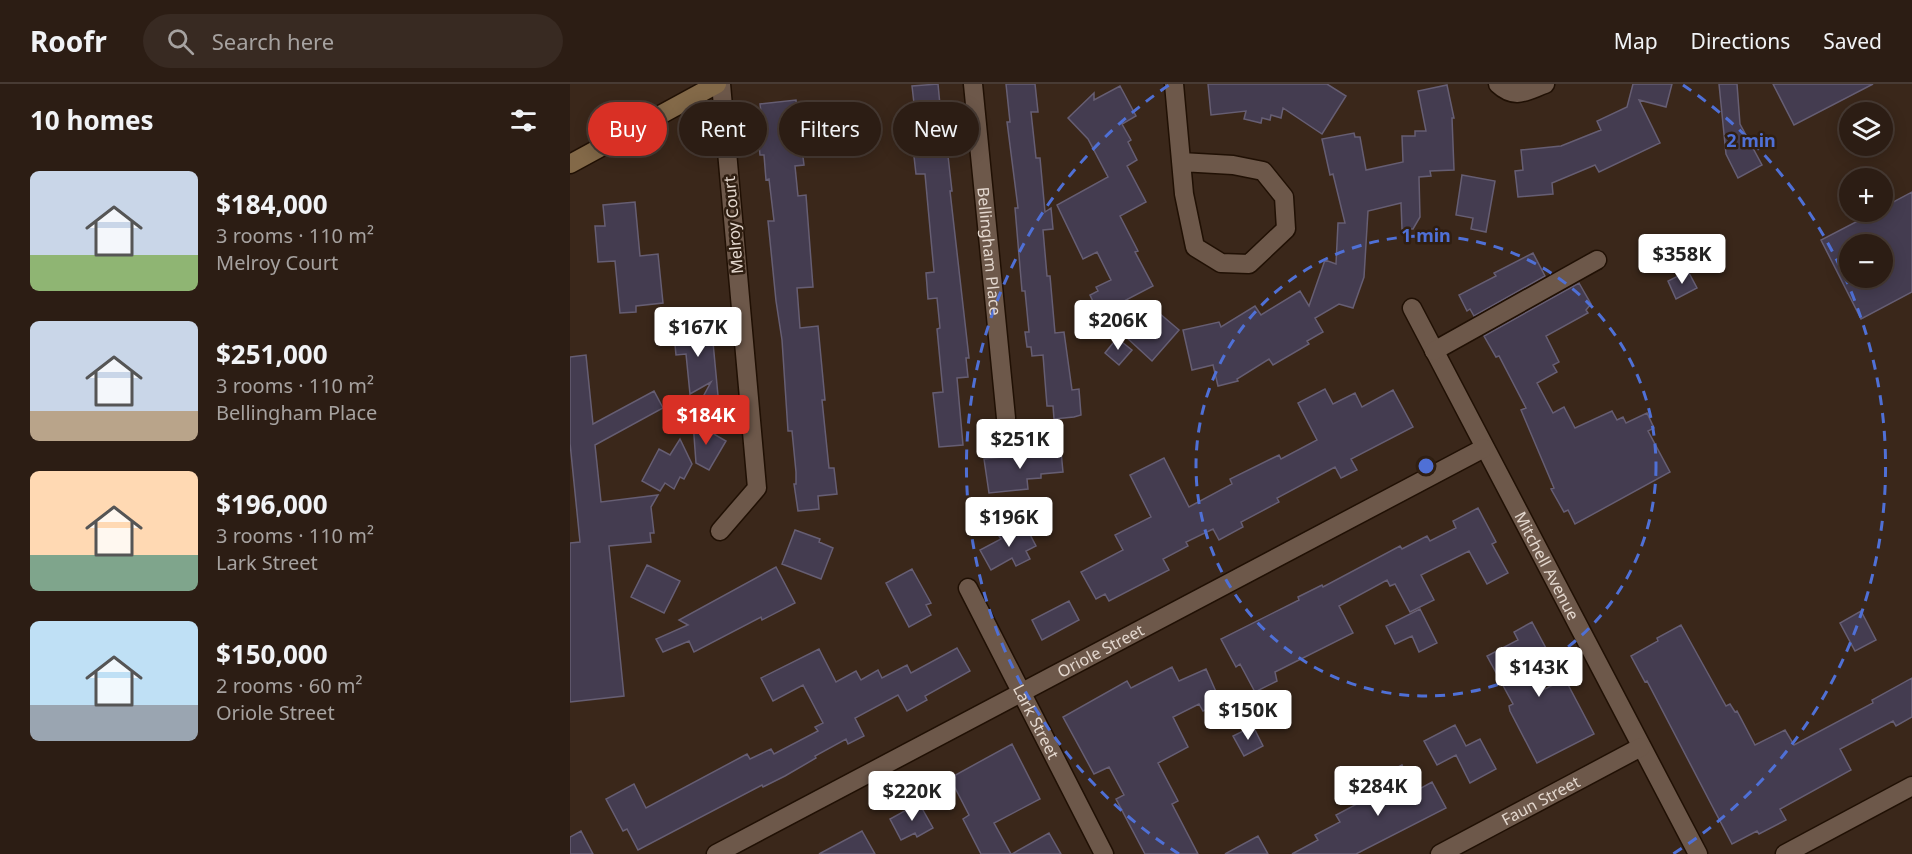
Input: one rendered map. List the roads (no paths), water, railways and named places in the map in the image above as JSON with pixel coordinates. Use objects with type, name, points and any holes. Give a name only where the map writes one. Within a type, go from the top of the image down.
[{"type":"street","points":[[570,164],[719,84]]},
{"type":"street","name":"Melroy Court","points":[[719,84],[757,488],[720,531]]},
{"type":"street","name":"Bellingham Place","points":[[972,84],[1006,418]]},
{"type":"street","points":[[1174,84],[1181,162],[1184,194],[1195,247],[1221,263],[1249,264],[1286,229],[1284,197],[1263,171],[1233,165],[1181,162]]},
{"type":"street","points":[[1498,84],[1507,92],[1521,93],[1545,84]]},
{"type":"street","points":[[1434,351],[1596,261]]},
{"type":"street","name":"Mitchell Avenue","points":[[1412,308],[1698,854]]},
{"type":"street","name":"Oriole Street","points":[[716,854],[1484,448]]},
{"type":"street","name":"Lark Street","points":[[968,588],[1104,854]]},
{"type":"street","name":"Faun Street","points":[[1440,854],[1641,747]]},
{"type":"street","points":[[1785,854],[1912,786]]}]
